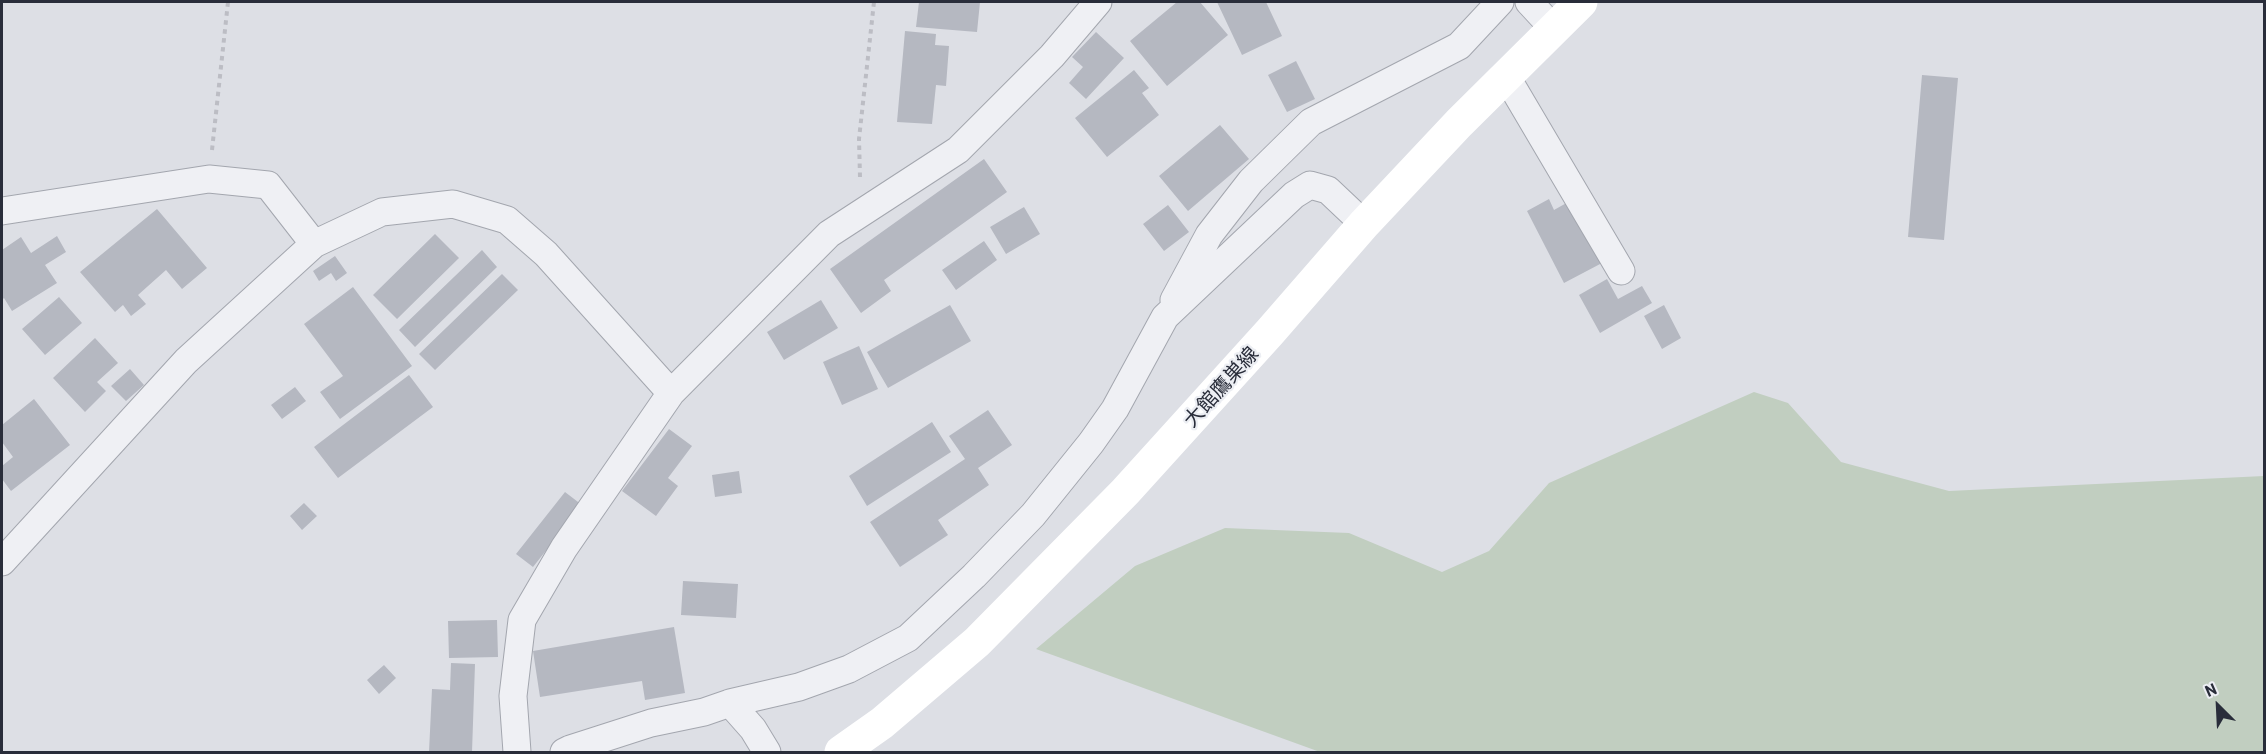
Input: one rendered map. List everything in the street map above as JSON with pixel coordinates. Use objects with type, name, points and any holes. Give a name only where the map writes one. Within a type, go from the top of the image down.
[{"type":"main road","name":"大館鷹巣線","points":[[841,753],[891,715],[977,642],[1002,617],[1125,492],[1364,224],[1459,123],[1581,2]]},
{"type":"street","points":[[517,753],[513,696],[522,620],[564,548],[671,393],[829,234],[958,150],[1052,56],[1098,2]]},
{"type":"street","points":[[564,753],[570,748],[651,723],[704,712],[730,703],[799,687],[849,669],[908,638],[974,576],[1041,506],[1091,443],[1115,408],[1209,235],[1251,181],[1311,122],[1459,46],[1500,2]]},
{"type":"street","points":[[1529,2],[1554,29]]},
{"type":"street","points":[[1506,76],[1621,271]]},
{"type":"street","points":[[2,211],[209,179],[268,185],[314,244]]},
{"type":"street","points":[[1165,317],[1294,195],[1310,185],[1328,190],[1364,224]]},
{"type":"street","points":[[2,562],[186,361],[314,244],[382,212],[453,204],[507,220],[546,254],[671,393]]},
{"type":"street","points":[[730,703],[753,729],[767,753]]},
{"type":"path","points":[[209,179],[228,2]]},
{"type":"path","points":[[861,213],[859,139],[874,2]]},
{"type":"green space","points":[[1754,392],[1788,403],[1841,462],[1949,491],[2264,476],[2264,752],[1320,752],[1036,649],[1135,566],[1225,528],[1349,533],[1442,572],[1489,551],[1549,483]]},
{"type":"building","points":[[919,2],[980,2],[977,32],[916,27]]},
{"type":"building","points":[[1177,2],[1200,2],[1228,35],[1167,86],[1130,41]]},
{"type":"building","points":[[1217,2],[1266,2],[1282,36],[1242,55]]},
{"type":"building","points":[[905,31],[936,34],[935,45],[949,46],[946,86],[936,85],[932,124],[897,122]]},
{"type":"building","points":[[1096,32],[1124,58],[1086,99],[1069,83],[1083,67],[1072,57]]},
{"type":"building","points":[[1296,61],[1315,99],[1287,112],[1268,75]]},
{"type":"building","points":[[1134,70],[1149,88],[1142,93],[1159,115],[1107,157],[1075,118]]},
{"type":"building","points":[[1922,75],[1958,78],[1944,240],[1908,237]]},
{"type":"building","points":[[1220,125],[1249,159],[1188,211],[1159,176]]},
{"type":"building","points":[[984,159],[1007,192],[884,280],[891,291],[861,313],[830,269]]},
{"type":"building","points":[[1549,199],[1554,210],[1570,201],[1602,263],[1564,283],[1527,211]]},
{"type":"building","points":[[1168,205],[1189,232],[1164,251],[1143,224]]},
{"type":"building","points":[[1024,207],[1040,234],[1006,254],[990,227]]},
{"type":"building","points":[[157,209],[207,268],[182,289],[166,270],[138,295],[146,304],[131,316],[123,305],[115,312],[80,272]]},
{"type":"building","points":[[435,234],[459,258],[397,319],[373,295]]},
{"type":"building","points":[[57,236],[66,252],[45,265],[57,283],[12,311],[4,298],[2,300],[2,250],[21,237],[31,253]]},
{"type":"building","points":[[984,241],[997,260],[956,290],[942,270]]},
{"type":"building","points":[[482,250],[497,267],[415,347],[399,330]]},
{"type":"building","points":[[335,256],[347,273],[336,281],[331,273],[319,281],[313,271]]},
{"type":"building","points":[[502,274],[518,290],[435,370],[419,354]]},
{"type":"building","points":[[1607,279],[1618,299],[1642,286],[1652,303],[1600,333],[1579,295]]},
{"type":"building","points":[[353,287],[412,366],[340,419],[320,392],[343,376],[304,324]]},
{"type":"building","points":[[59,297],[82,323],[45,355],[22,329]]},
{"type":"building","points":[[821,300],[838,328],[784,360],[767,332]]},
{"type":"building","points":[[950,305],[971,341],[888,388],[867,352]]},
{"type":"building","points":[[1664,305],[1681,338],[1662,349],[1644,316]]},
{"type":"building","points":[[95,338],[118,363],[97,382],[106,391],[85,412],[53,378]]},
{"type":"building","points":[[859,346],[878,389],[842,405],[823,362]]},
{"type":"building","points":[[130,369],[144,385],[126,401],[111,386]]},
{"type":"building","points":[[409,375],[433,407],[338,478],[314,447]]},
{"type":"building","points":[[295,387],[306,401],[282,419],[271,405]]},
{"type":"building","points":[[34,399],[70,445],[11,491],[2,479],[2,466],[13,457],[2,442],[2,425]]},
{"type":"building","points":[[988,410],[1012,445],[978,468],[989,485],[938,520],[948,535],[900,567],[870,522],[965,459],[949,436]]},
{"type":"building","points":[[932,422],[951,452],[867,506],[849,476]]},
{"type":"building","points":[[669,429],[692,446],[668,478],[678,486],[656,516],[622,491]]},
{"type":"building","points":[[739,471],[742,493],[715,497],[712,475]]},
{"type":"building","points":[[565,492],[582,505],[533,567],[516,554]]},
{"type":"building","points":[[304,503],[317,516],[302,530],[290,516]]},
{"type":"building","points":[[683,581],[738,584],[736,618],[681,615]]},
{"type":"building","points":[[497,620],[498,657],[449,658],[448,621]]},
{"type":"building","points":[[674,627],[685,693],[645,700],[642,681],[540,697],[533,651]]},
{"type":"building","points":[[451,663],[475,664],[472,752],[429,752],[432,689],[450,690]]},
{"type":"building","points":[[384,665],[396,678],[379,694],[367,680]]}]
